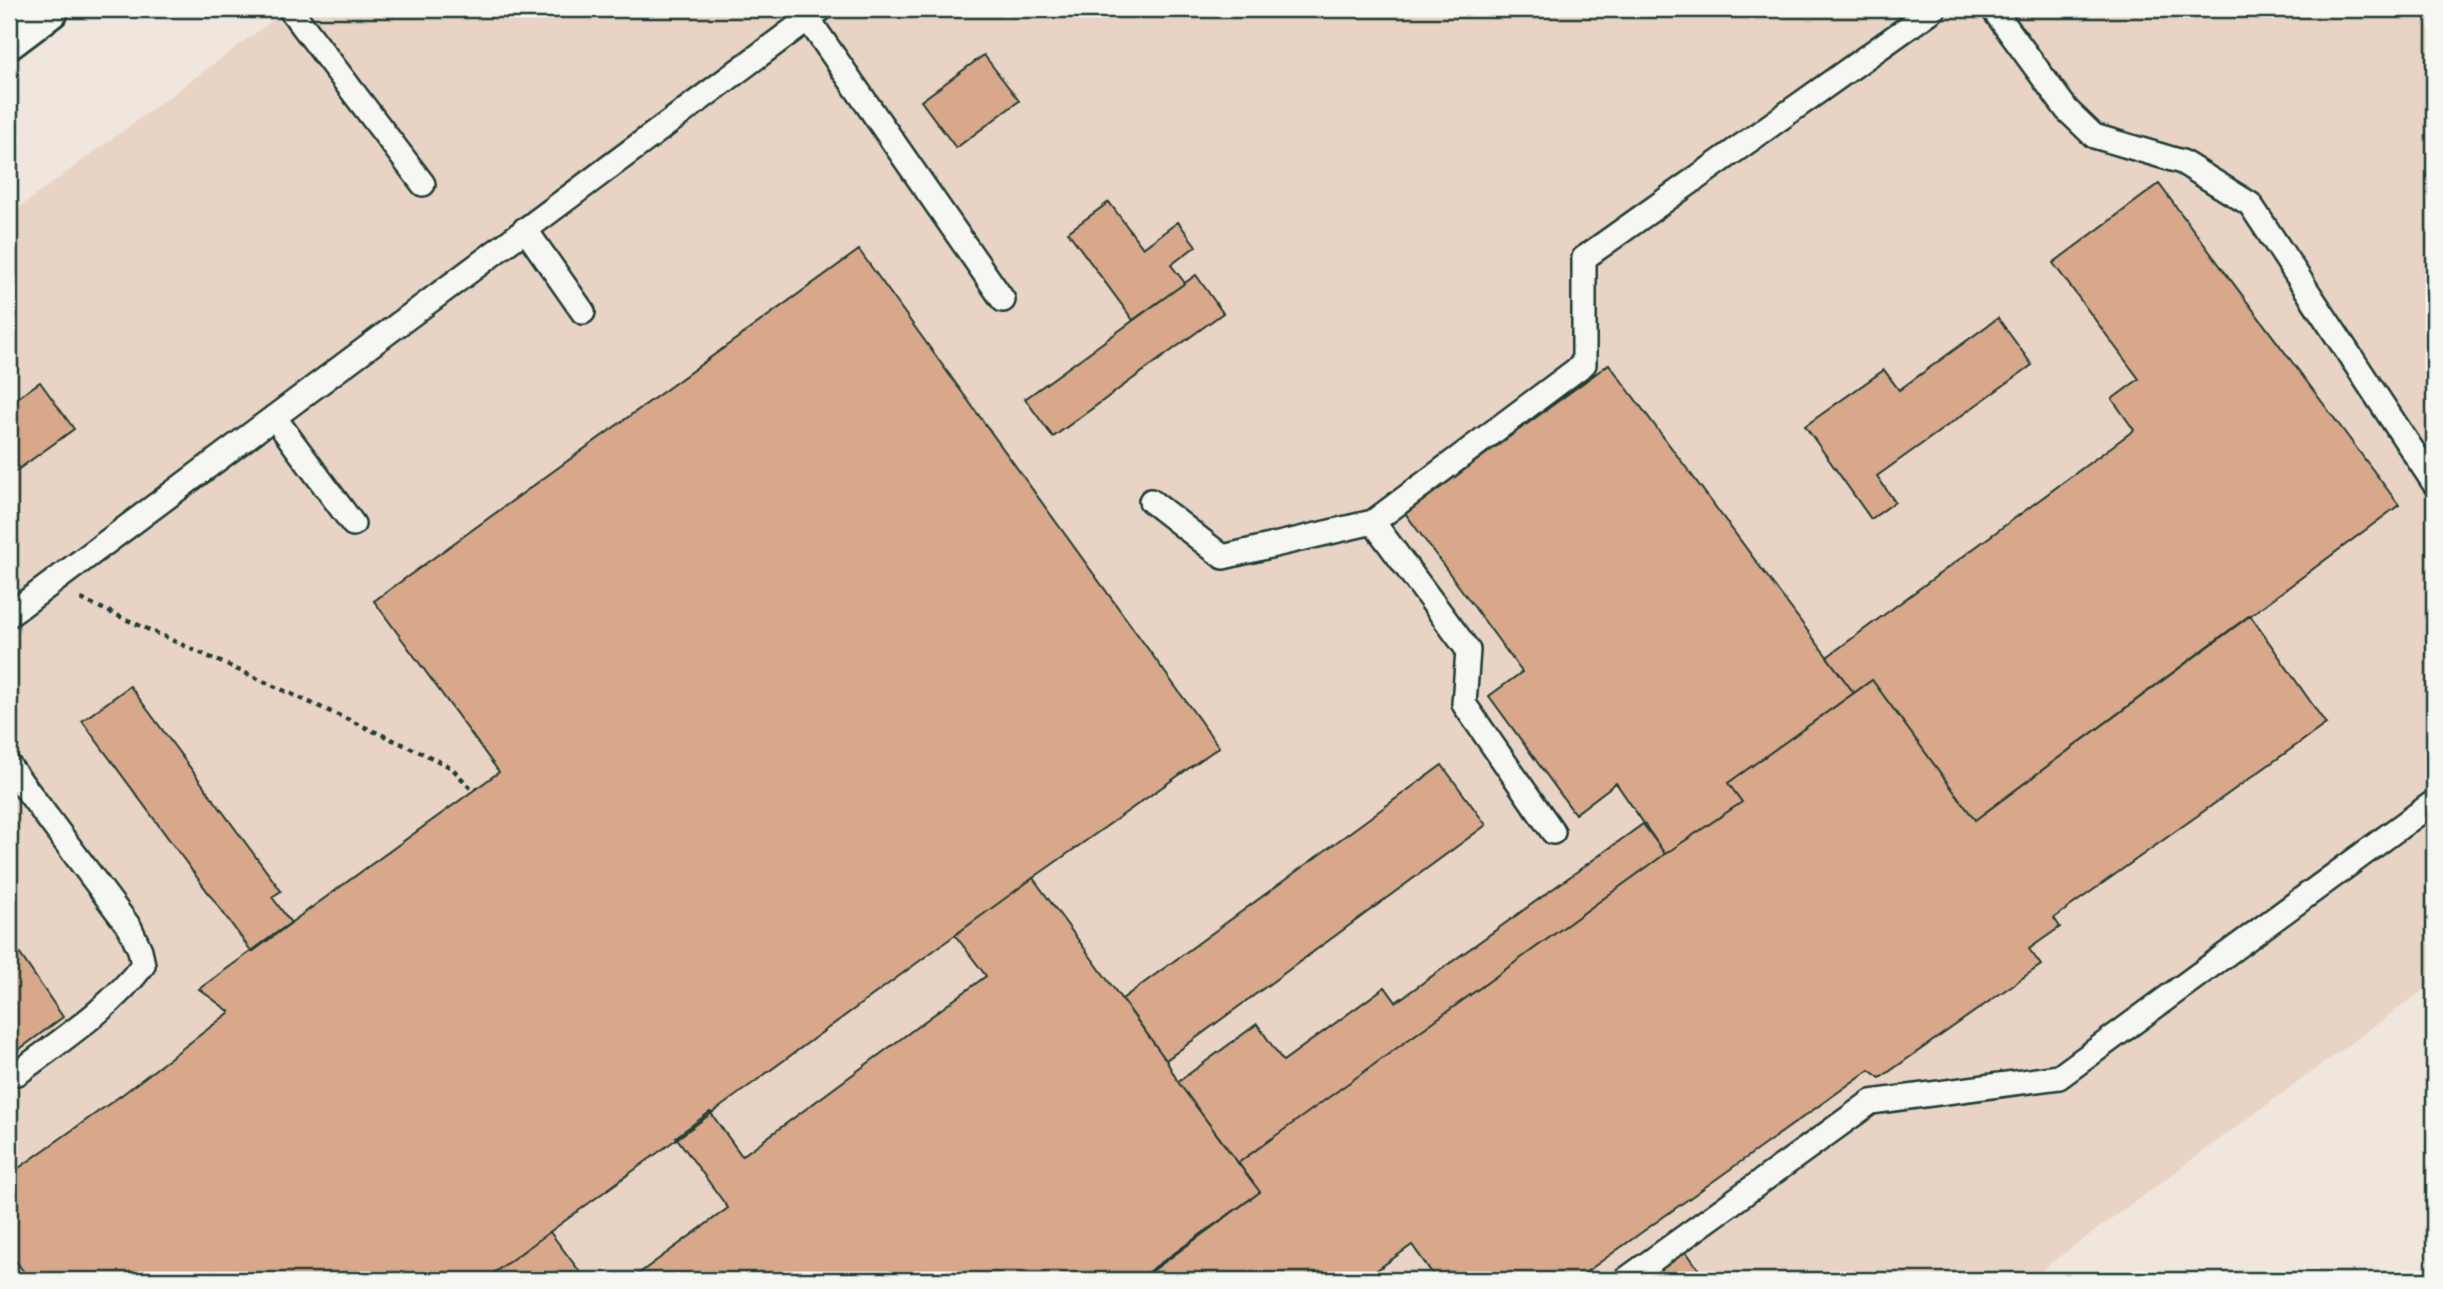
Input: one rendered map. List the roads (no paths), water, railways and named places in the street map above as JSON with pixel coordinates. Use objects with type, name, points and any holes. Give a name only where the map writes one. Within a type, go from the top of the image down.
[{"type":"main road","points":[[9,39],[49,9]]},
{"type":"lane","points":[[290,9],[423,184]]},
{"type":"lane","points":[[1151,501],[1223,557],[1373,522],[1584,364],[1584,258],[1934,9]]},
{"type":"lane","points":[[1993,9],[2067,110],[2094,136],[2182,162],[2250,204],[2434,482]]},
{"type":"lane","points":[[9,615],[815,14],[1003,300]]},
{"type":"lane","points":[[526,229],[583,312]]},
{"type":"lane","points":[[274,417],[352,524]]},
{"type":"lane","points":[[1373,522],[1468,650],[1464,704],[1553,832]]},
{"type":"lane","points":[[9,766],[130,928],[140,950],[143,965],[132,980],[108,1002],[18,1073]]},
{"type":"lane","points":[[1625,1280],[1871,1102],[2059,1077],[2434,802]]}]
